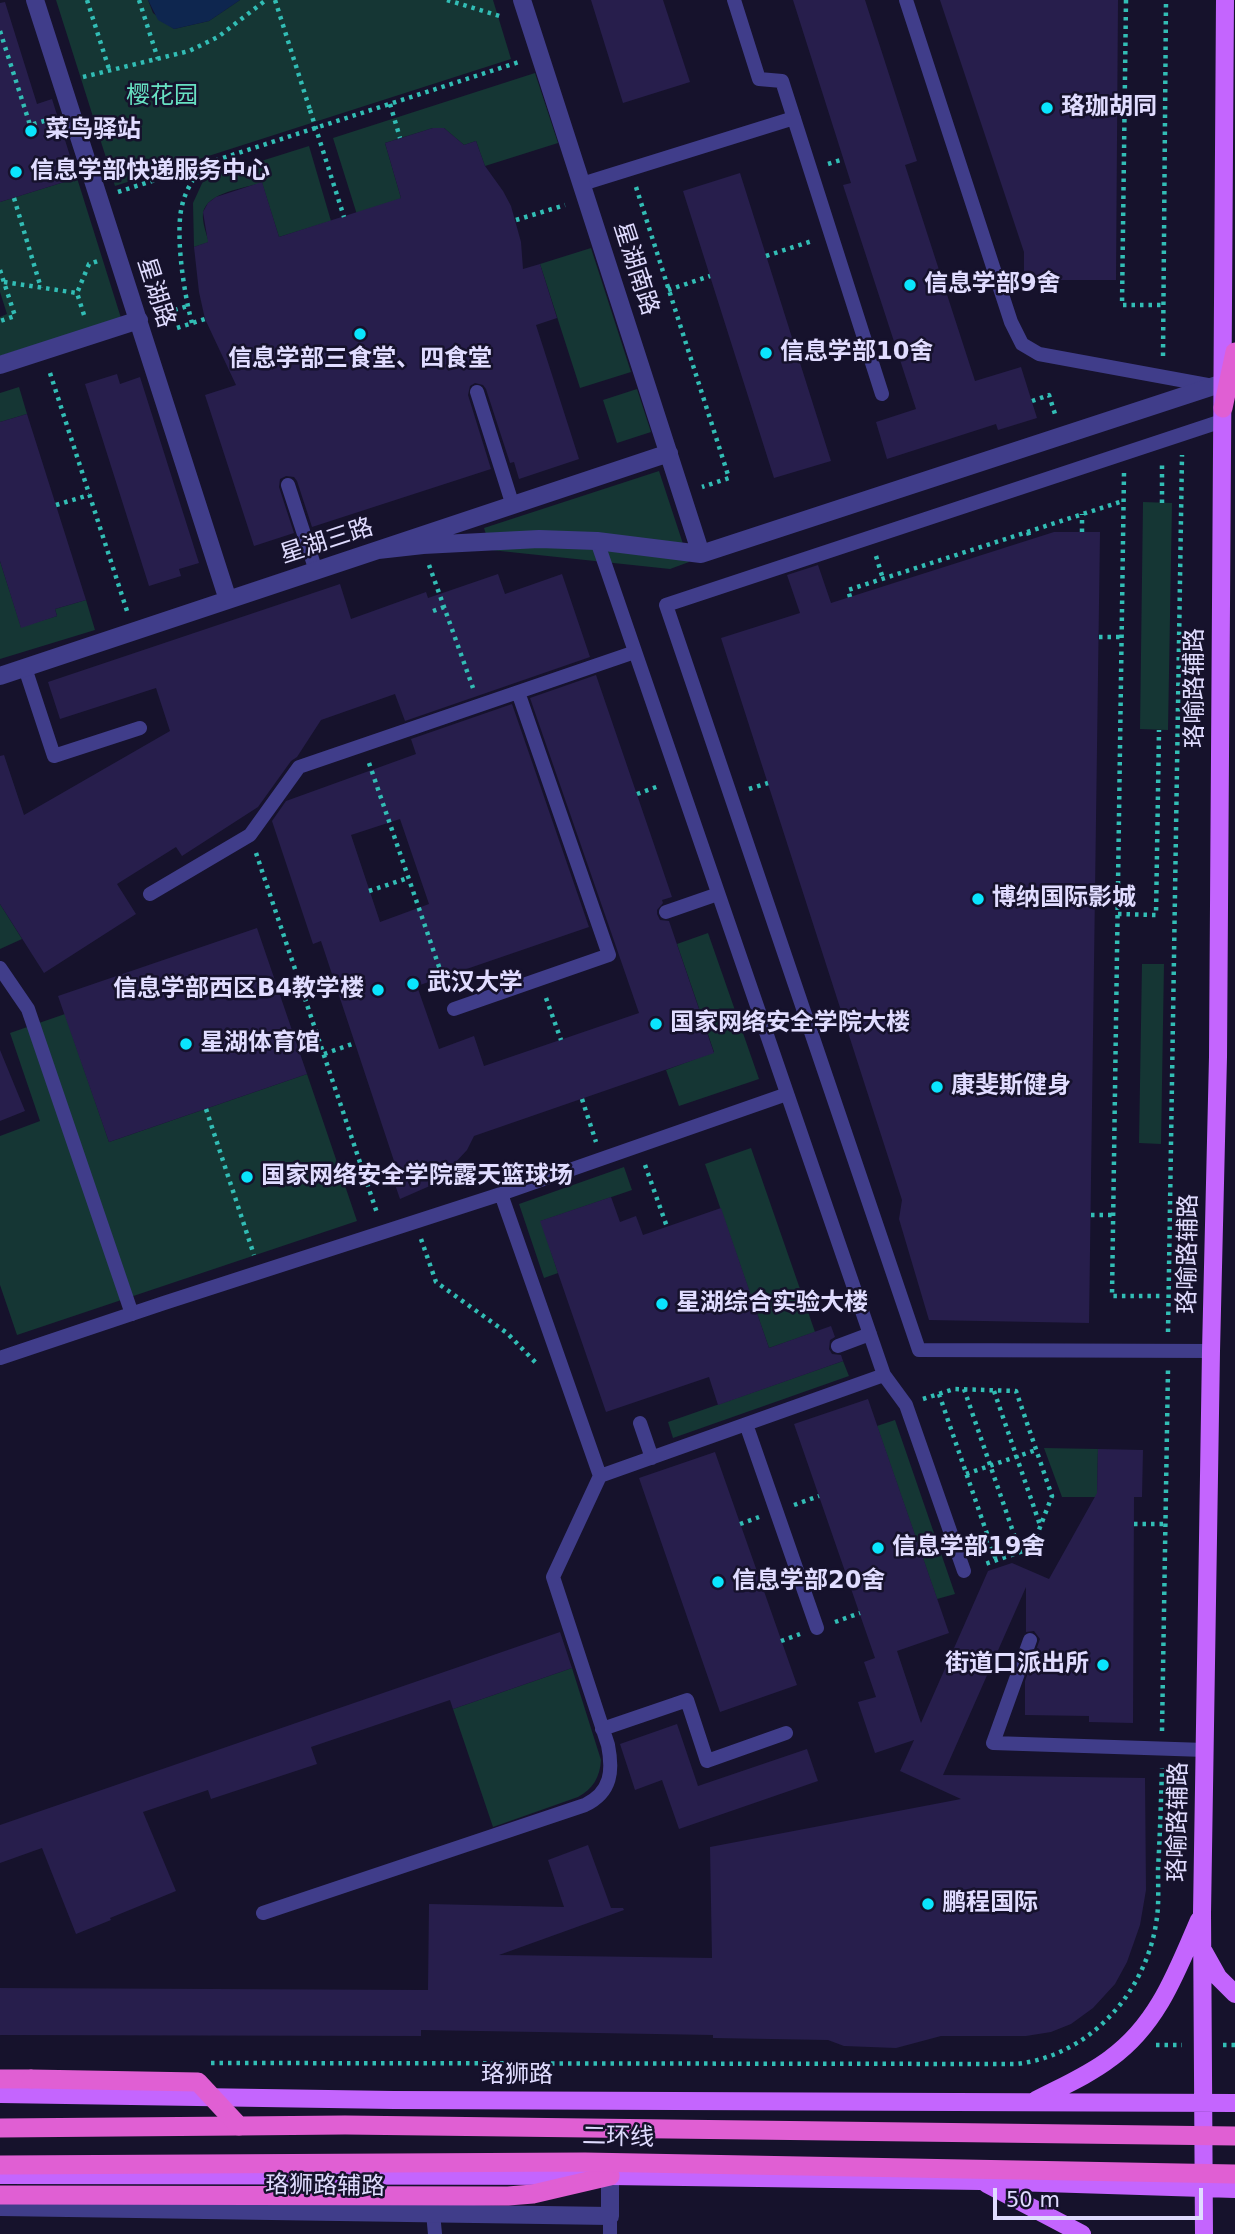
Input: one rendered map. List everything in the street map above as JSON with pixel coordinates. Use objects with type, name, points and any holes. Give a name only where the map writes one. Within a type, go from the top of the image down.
[{"type":"highway","points":[[1222,414],[1235,352]]},
{"type":"highway","points":[[0,2079],[198,2082],[239,2126]]},
{"type":"highway","name":"二环线","points":[[0,2128],[345,2125],[1235,2136]]},
{"type":"highway","name":"二环线","points":[[0,2165],[585,2162],[1235,2174]]},
{"type":"highway","points":[[0,2194],[508,2196],[533,2194],[610,2176]]},
{"type":"main road","name":"珞喻路辅路","points":[[1204,2234],[1202,1913],[1218,1057],[1222,414],[1218,384],[1225,0]]},
{"type":"main road","points":[[1033,2102],[1105,2063],[1137,2033],[1159,2008],[1171,1986],[1202,1913]]},
{"type":"main road","points":[[1203,1949],[1218,1977],[1235,1994]]},
{"type":"main road","name":"珞狮路","points":[[0,2094],[408,2100],[1235,2103]]},
{"type":"main road","points":[[0,2175],[610,2176],[981,2181],[1235,2189]]},
{"type":"main road","points":[[981,2181],[1082,2234]]},
{"type":"street","name":"星湖路","points":[[35,0],[228,600]]},
{"type":"street","name":"星湖南路","points":[[522,0],[701,554]]},
{"type":"street","points":[[0,365],[139,320]]},
{"type":"street","points":[[378,550],[489,541],[597,541],[701,554],[1218,384]]},
{"type":"street","name":"星湖三路","points":[[0,676],[668,453]]},
{"type":"street","points":[[610,2176],[610,2216]]},
{"type":"street","name":"珞狮路辅路","points":[[0,2207],[610,2216]]},
{"type":"lane","points":[[734,0],[759,79],[782,81],[882,394]]},
{"type":"lane","points":[[906,0],[1016,337],[1029,350],[1039,354],[1163,377],[1218,384]]},
{"type":"lane","points":[[584,191],[631,169],[794,118]]},
{"type":"lane","points":[[477,392],[513,506]]},
{"type":"lane","points":[[1211,1352],[919,1350],[666,605],[1182,434],[1222,414]]},
{"type":"lane","points":[[288,485],[316,571]]},
{"type":"lane","points":[[597,541],[884,1375],[906,1405],[964,1571]]},
{"type":"lane","points":[[150,894],[250,835],[299,768],[635,652]]},
{"type":"lane","points":[[25,668],[54,756],[140,728]]},
{"type":"lane","points":[[454,1009],[609,955],[606,933],[518,692]]},
{"type":"lane","points":[[666,912],[718,894]]},
{"type":"lane","points":[[0,968],[29,1009],[132,1314]]},
{"type":"lane","points":[[0,1358],[415,1223],[787,1094]]},
{"type":"lane","points":[[264,1913],[595,1800],[607,1786],[611,1775],[611,1762],[602,1729],[553,1577],[600,1476],[501,1194]]},
{"type":"lane","points":[[838,1346],[870,1335]]},
{"type":"lane","points":[[600,1476],[884,1375]]},
{"type":"lane","points":[[640,1423],[652,1458]]},
{"type":"lane","points":[[746,1424],[817,1628]]},
{"type":"lane","points":[[1030,1640],[993,1743],[1205,1751]]},
{"type":"lane","points":[[602,1729],[687,1700],[707,1761],[786,1734]]},
{"type":"lane","points":[[433,2213],[435,2234]]},
{"type":"lane","points":[[610,2216],[610,2234]]},
{"type":"path","points":[[87,0],[109,69]]},
{"type":"path","points":[[139,0],[158,59]]},
{"type":"path","points":[[62,83],[189,51],[218,37],[266,0]]},
{"type":"path","points":[[275,0],[344,216]]},
{"type":"path","points":[[447,0],[530,24]]},
{"type":"path","points":[[1126,0],[1122,305],[1164,305]]},
{"type":"path","points":[[1163,377],[1166,0]]},
{"type":"path","points":[[0,30],[30,125],[57,117]]},
{"type":"path","points":[[111,194],[540,55]]},
{"type":"path","points":[[390,104],[400,138]]},
{"type":"path","points":[[192,323],[180,216],[182,202],[206,163]]},
{"type":"path","points":[[631,169],[729,478]]},
{"type":"path","points":[[516,220],[584,191]]},
{"type":"path","points":[[14,198],[41,288]]},
{"type":"path","points":[[766,256],[831,235]]},
{"type":"path","points":[[4,282],[77,293],[89,264]]},
{"type":"path","points":[[0,270],[15,316],[0,321]]},
{"type":"path","points":[[668,290],[710,276]]},
{"type":"path","points":[[3,303],[10,300]]},
{"type":"path","points":[[139,320],[188,306]]},
{"type":"path","points":[[177,328],[205,319]]},
{"type":"path","points":[[57,393],[134,632]]},
{"type":"path","points":[[1032,401],[1040,398]]},
{"type":"path","points":[[209,2063],[1016,2064],[1048,2058],[1070,2048],[1112,2016],[1128,1993],[1144,1963],[1157,1917],[1166,1524],[1182,434]]},
{"type":"path","points":[[1124,462],[1112,1296],[1160,1296]]},
{"type":"path","points":[[1152,463],[1162,463],[1162,503]]},
{"type":"path","points":[[56,505],[89,495]]},
{"type":"path","points":[[850,597],[848,590],[1123,502]]},
{"type":"path","points":[[1082,514],[1082,532]]},
{"type":"path","points":[[1028,532],[1030,539]]},
{"type":"path","points":[[438,590],[479,706]]},
{"type":"path","points":[[433,611],[444,607]]},
{"type":"path","points":[[1099,637],[1121,637]]},
{"type":"path","points":[[1117,914],[1156,915],[1159,730]]},
{"type":"path","points":[[363,746],[454,1009]]},
{"type":"path","points":[[250,835],[384,1233]]},
{"type":"path","points":[[369,891],[409,878]]},
{"type":"path","points":[[540,979],[561,1040]]},
{"type":"path","points":[[324,1054],[355,1044]]},
{"type":"path","points":[[582,1099],[602,1159]]},
{"type":"path","points":[[206,1109],[260,1272]]},
{"type":"path","points":[[644,1161],[667,1227]]},
{"type":"path","points":[[1091,1215],[1112,1215]]},
{"type":"path","points":[[415,1223],[436,1282],[507,1333],[540,1367]]},
{"type":"path","points":[[906,1405],[954,1389],[1016,1391],[1052,1496],[1032,1548],[964,1571]]},
{"type":"path","points":[[964,1389],[1020,1552]]},
{"type":"path","points":[[994,1390],[1041,1525]]},
{"type":"path","points":[[939,1394],[996,1560]]},
{"type":"path","points":[[966,1474],[1036,1450]]},
{"type":"path","points":[[1134,1524],[1166,1524]]},
{"type":"path","points":[[1112,2016],[1155,2045],[1235,2045]]},
{"type":"green space","name":"樱花园","points":[[56,0],[148,0],[153,13],[174,29],[209,21],[240,0],[493,0],[511,59],[115,186]]},
{"type":"green space","points":[[535,73],[558,143],[485,166],[476,141],[464,145],[444,128],[433,128],[385,143],[401,198],[364,237],[333,138]]},
{"type":"green space","points":[[309,146],[331,221],[279,237],[262,183],[228,192],[212,200],[203,213],[209,242],[194,247],[193,203],[204,179]]},
{"type":"green space","points":[[77,178],[121,318],[0,356],[0,317],[7,314],[0,292],[0,202]]},
{"type":"green space","points":[[591,248],[631,372],[580,388],[540,264]]},
{"type":"green space","points":[[19,387],[27,414],[0,422],[0,393]]},
{"type":"green space","points":[[637,389],[651,432],[617,443],[603,400]]},
{"type":"green space","points":[[659,471],[689,562],[670,569],[491,550],[484,528]]},
{"type":"green space","points":[[1143,502],[1172,503],[1168,730],[1140,729]]},
{"type":"green space","points":[[0,561],[21,627],[57,616],[55,609],[86,600],[95,630],[0,659]]},
{"type":"green space","points":[[0,904],[22,939],[0,949]]},
{"type":"green space","points":[[708,933],[759,1079],[679,1106],[666,1070],[714,1052],[677,944]]},
{"type":"green space","points":[[1142,964],[1164,964],[1161,1144],[1139,1143]]},
{"type":"green space","points":[[65,1014],[109,1142],[307,1074],[357,1221],[17,1335],[0,1285],[0,1136],[40,1121],[10,1033]]},
{"type":"green space","points":[[751,1148],[815,1332],[769,1348],[705,1164]]},
{"type":"green space","points":[[624,1167],[632,1190],[541,1221],[558,1273],[544,1278],[519,1204]]},
{"type":"green space","points":[[843,1361],[849,1376],[673,1438],[668,1422]]},
{"type":"green space","points":[[895,1420],[955,1594],[937,1599],[877,1426]]},
{"type":"green space","points":[[1044,1448],[1098,1449],[1097,1497],[1062,1497]]},
{"type":"green space","points":[[572,1668],[601,1760],[597,1777],[592,1786],[578,1797],[493,1827],[453,1709]]},
{"type":"water","points":[[148,0],[240,0],[209,21],[174,29],[158,20]]},
{"type":"building","points":[[591,0],[663,0],[690,82],[623,103]]},
{"type":"building","points":[[793,0],[865,0],[917,161],[905,165],[975,381],[1021,367],[1037,418],[998,430],[996,424],[887,459],[876,422],[916,409],[843,185],[851,183]]},
{"type":"building","name":"珞珈胡同","points":[[940,0],[1118,0],[1116,280],[1024,280],[1024,252]]},
{"type":"building","points":[[5,2],[37,104],[52,99],[77,178],[0,202],[0,3]]},
{"type":"building","name":"信息学部三食堂、四食堂","points":[[433,128],[444,128],[464,145],[476,141],[485,166],[511,206],[521,242],[523,269],[540,264],[557,318],[536,325],[579,459],[519,479],[514,462],[510,463],[486,389],[475,383],[470,386],[468,395],[491,469],[312,527],[297,481],[294,477],[286,476],[280,479],[279,487],[294,533],[254,546],[205,395],[236,385],[205,319],[199,292],[194,247],[208,242],[203,212],[208,203],[216,197],[262,182],[279,237],[401,198],[385,143]]},
{"type":"building","name":"信息学部10舍","points":[[740,173],[831,461],[774,478],[683,191]]},
{"type":"building","points":[[117,374],[120,384],[140,377],[199,563],[179,569],[181,576],[149,586],[85,384]]},
{"type":"building","points":[[27,414],[86,600],[55,609],[57,616],[21,628],[0,561],[0,422]]},
{"type":"building","points":[[1054,532],[1100,532],[1089,1323],[929,1320],[899,1219],[902,1200],[721,638],[800,613],[787,575],[818,565],[831,603]]},
{"type":"building","points":[[498,574],[505,594],[562,574],[590,657],[405,721],[395,694],[321,720],[297,757],[291,761],[258,807],[182,856],[176,847],[117,884],[136,914],[44,973],[0,904],[0,756],[4,755],[24,815],[170,731],[156,688],[60,719],[48,682],[340,584],[351,619],[426,592],[428,598]]},
{"type":"building","points":[[596,675],[672,897],[662,900],[657,914],[660,920],[669,921],[714,1053],[474,1136],[467,1150],[441,1178],[432,1185],[400,1199],[390,1170],[396,1167],[321,941],[313,944],[272,821],[286,801],[416,754],[411,739],[512,704],[589,927],[417,986],[439,1049],[474,1036],[484,1066],[639,1013],[530,698]],"holes":[[[400,819],[429,904],[380,922],[351,835]]]},
{"type":"building","name":"星湖体育馆","points":[[257,928],[307,1074],[109,1142],[58,996]]},
{"type":"building","points":[[0,1050],[25,1111],[0,1121]]},
{"type":"building","name":"星湖综合实验大楼","points":[[611,1197],[620,1222],[636,1216],[643,1235],[721,1208],[769,1348],[831,1326],[835,1337],[830,1340],[829,1349],[832,1354],[841,1355],[843,1361],[718,1405],[709,1377],[606,1412],[540,1221]]},
{"type":"building","points":[[868,1399],[949,1633],[897,1651],[921,1723],[988,1571],[1012,1563],[1049,1579],[1097,1493],[1098,1449],[1143,1450],[1142,1497],[1134,1497],[1133,1723],[1089,1722],[1089,1716],[1025,1715],[1025,1681],[1040,1639],[1034,1631],[1026,1632],[1026,1587],[943,1775],[1145,1778],[1146,1890],[1140,1925],[1127,1962],[1115,1984],[1093,2008],[1071,2024],[1051,2032],[1026,2036],[941,2036],[896,2048],[844,2046],[828,2040],[713,2038],[713,2035],[421,2030],[421,2036],[0,2035],[0,1988],[428,1990],[429,1904],[564,1907],[548,1860],[588,1845],[611,1908],[624,1910],[499,1955],[712,1958],[710,1847],[961,1799],[900,1771],[914,1740],[875,1753],[858,1702],[876,1697],[864,1662],[875,1658],[794,1424]]},
{"type":"building","name":"信息学部20舍","points":[[715,1452],[797,1685],[720,1712],[639,1478]]},
{"type":"building","points":[[560,1632],[572,1668],[453,1709],[450,1700],[311,1747],[317,1764],[211,1799],[208,1790],[143,1812],[176,1891],[110,1918],[111,1920],[76,1934],[42,1848],[0,1863],[0,1825]]},
{"type":"building","points":[[677,1724],[698,1786],[807,1749],[818,1781],[679,1829],[662,1780],[635,1790],[620,1744]]},
{"type":"place","name":"珞珈胡同","points":[[1047,108]]},
{"type":"place","name":"菜鸟驿站","points":[[31,131]]},
{"type":"place","name":"信息学部快递服务中心","points":[[16,172]]},
{"type":"place","name":"信息学部9舍","points":[[910,285]]},
{"type":"place","name":"信息学部三食堂、四食堂","points":[[360,334]]},
{"type":"place","name":"信息学部10舍","points":[[766,353]]},
{"type":"place","name":"博纳国际影城","points":[[978,899]]},
{"type":"place","name":"武汉大学","points":[[413,984]]},
{"type":"place","name":"信息学部西区B4教学楼","points":[[378,990]]},
{"type":"place","name":"国家网络安全学院大楼","points":[[656,1024]]},
{"type":"place","name":"星湖体育馆","points":[[186,1044]]},
{"type":"place","name":"康斐斯健身","points":[[937,1087]]},
{"type":"place","name":"国家网络安全学院露天篮球场","points":[[247,1177]]},
{"type":"place","name":"星湖综合实验大楼","points":[[662,1304]]},
{"type":"place","name":"信息学部19舍","points":[[878,1548]]},
{"type":"place","name":"信息学部20舍","points":[[718,1582]]},
{"type":"place","name":"街道口派出所","points":[[1103,1665]]},
{"type":"place","name":"鹏程国际","points":[[928,1904]]}]
